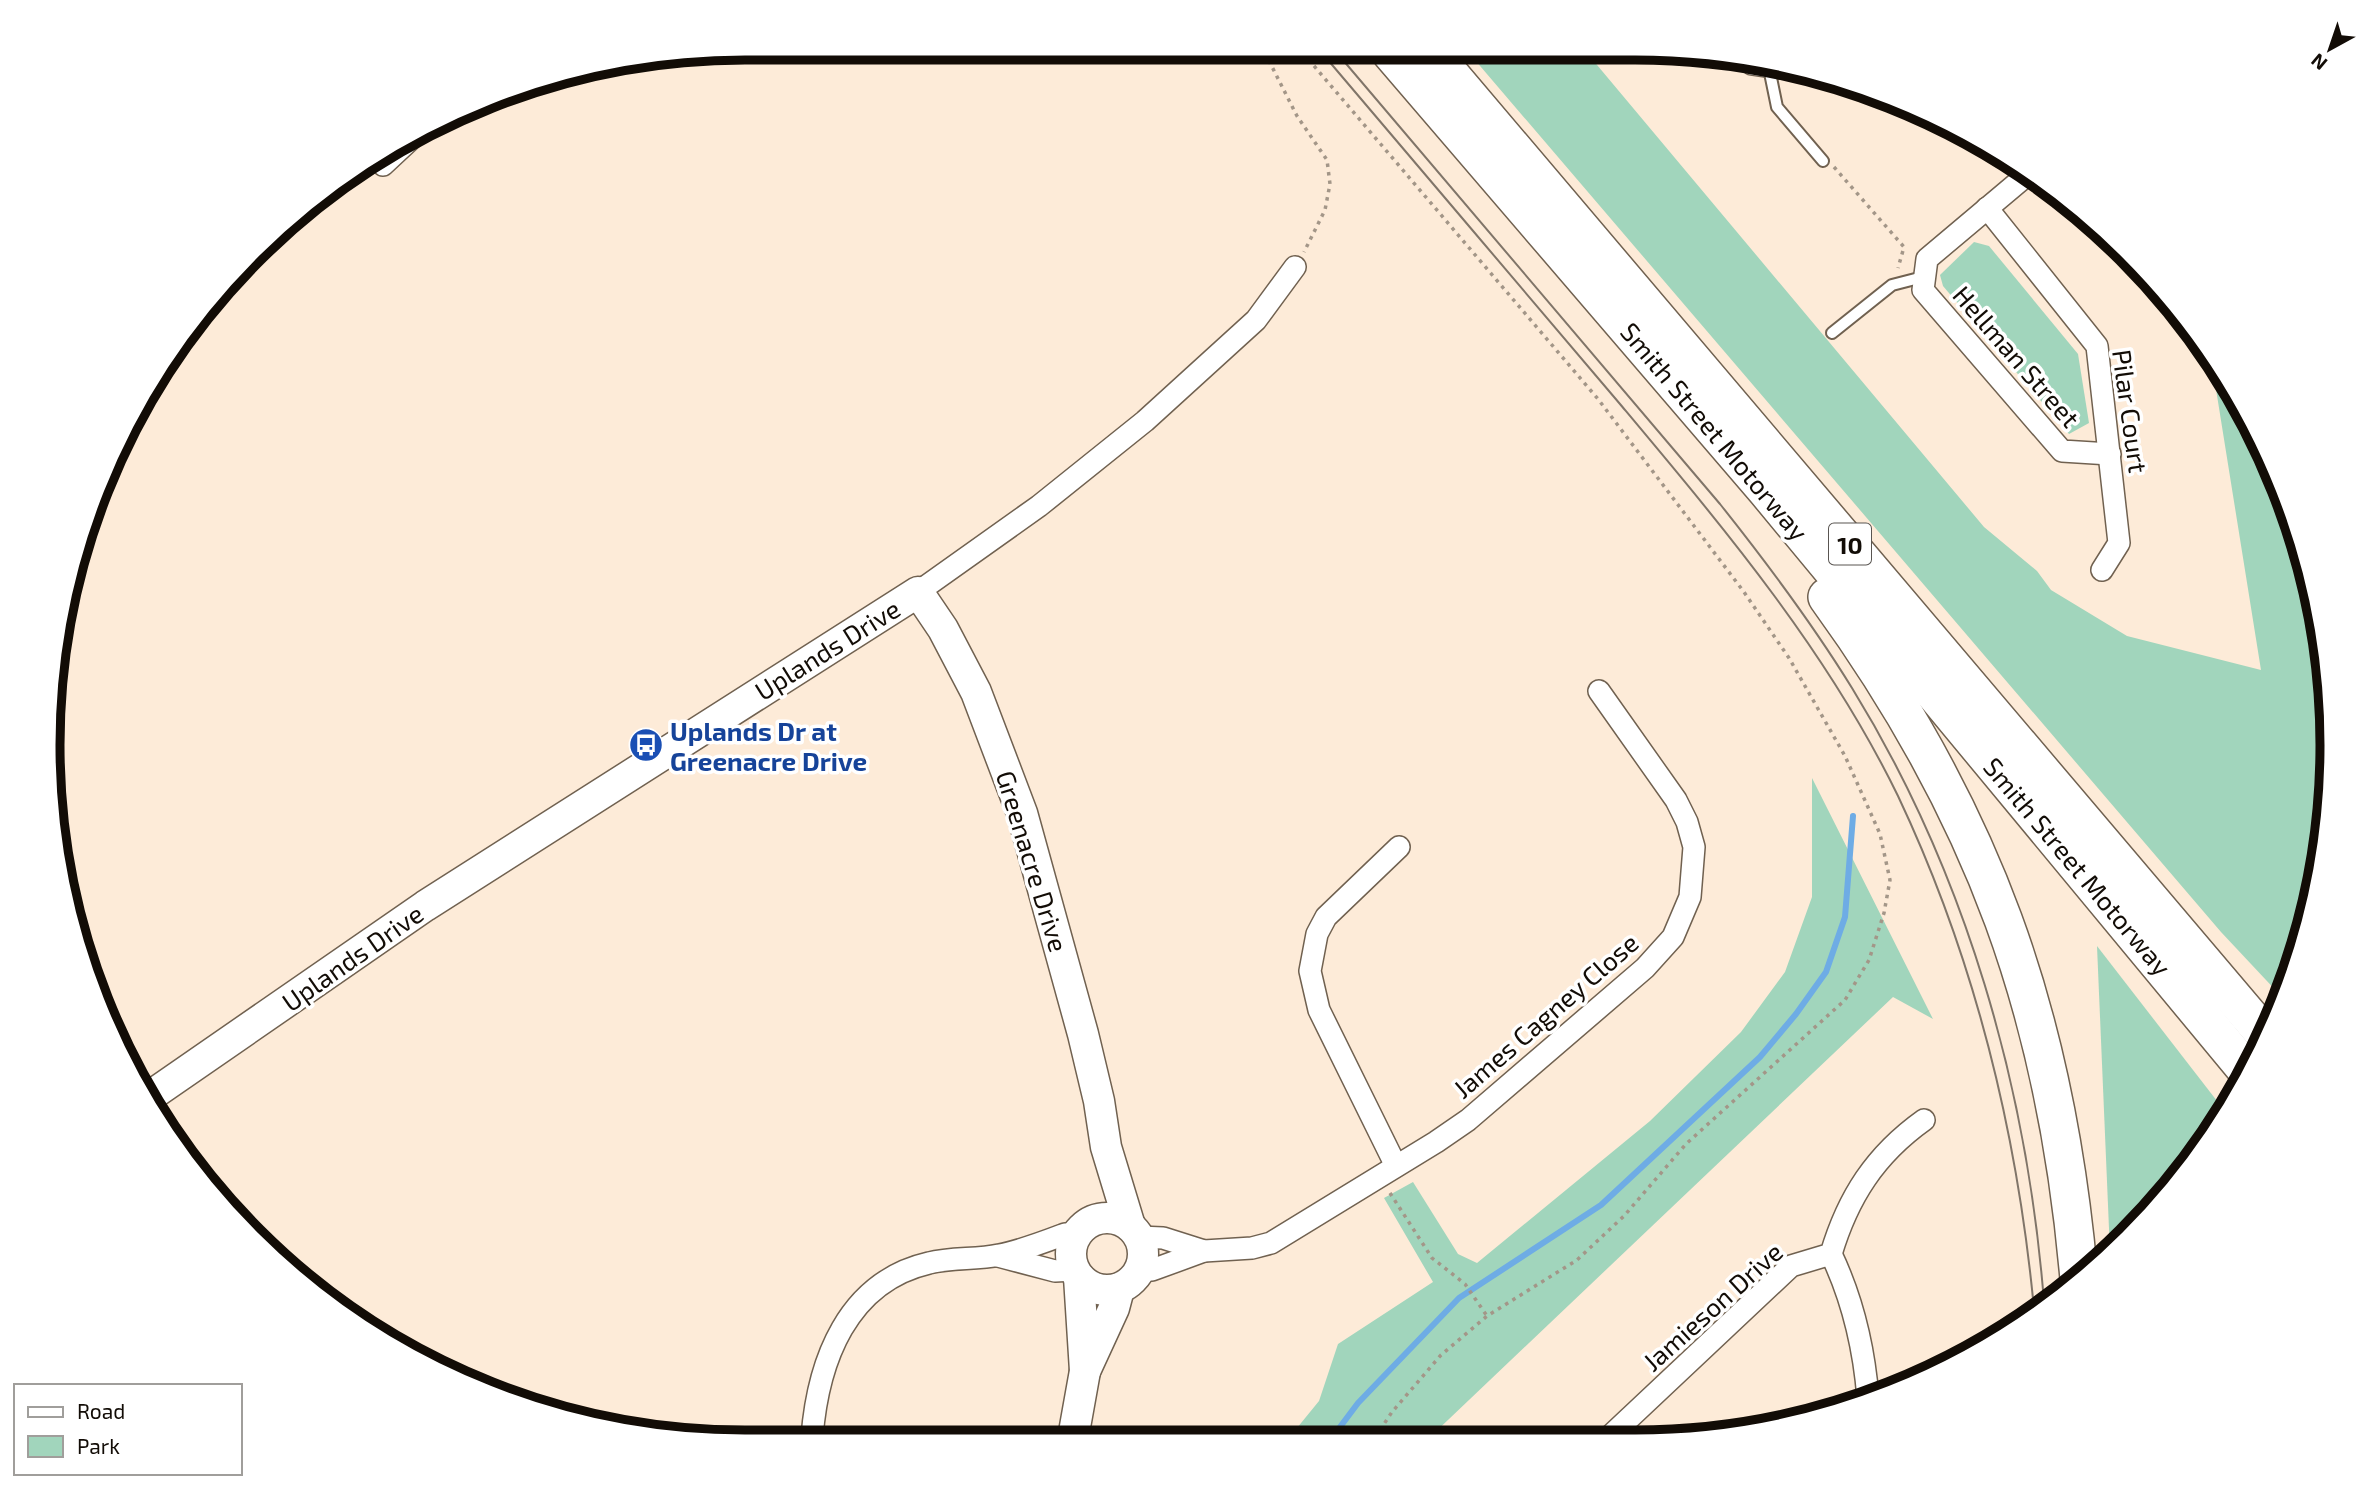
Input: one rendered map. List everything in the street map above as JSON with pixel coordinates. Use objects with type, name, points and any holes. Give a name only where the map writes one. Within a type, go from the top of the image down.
[{"type":"highway","name":"Smith Street Motorway","points":[[1397,60],[1766,490],[2241,1063]]},
{"type":"highway","name":"Smith Street Motorway","points":[[1438,60],[2258,1027]]},
{"type":"highway","points":[[1766,490],[1789,545],[1882,676],[1941,775],[1976,847],[2031,997],[2047,1061],[2063,1145],[2078,1267]]},
{"type":"street","points":[[383,165],[390,158]]},
{"type":"street","name":"Hellman Street","points":[[2021,179],[1927,259],[1923,290],[2062,451],[2110,454]]},
{"type":"street","name":"Pilar Court","points":[[1987,208],[2097,346],[2119,543],[2102,570]]},
{"type":"street","name":"Uplands Drive","points":[[155,1093],[425,906],[918,592],[1039,506],[1145,421],[1256,320],[1295,267]]},
{"type":"street","name":"Greenacre Drive","points":[[918,592],[943,629],[976,692],[1022,813],[1083,1034],[1099,1101],[1106,1147],[1135,1231]]},
{"type":"street","name":"James Cagney Close","points":[[1130,1280],[1204,1251],[1252,1248],[1271,1243],[1388,1171],[1468,1120],[1659,954],[1684,918],[1694,871],[1694,847],[1687,822],[1676,800],[1599,691]]},
{"type":"street","points":[[1388,1171],[1319,1010],[1310,971],[1317,934],[1326,917],[1399,847]]},
{"type":"street","points":[[1867,1389],[1860,1339],[1844,1281],[1831,1254],[1844,1214],[1868,1172],[1895,1142],[1924,1120]]},
{"type":"street","name":"Greenacre Drive","points":[[1086,1227],[1106,1147]]},
{"type":"street","points":[[813,1430],[819,1379],[827,1356],[847,1318],[863,1300],[902,1272],[926,1263],[953,1258],[998,1256],[1086,1227],[1120,1220],[1135,1231],[1143,1247],[1130,1280],[1085,1371],[1074,1430]]},
{"type":"street","points":[[1085,1371],[1077,1274],[1071,1252],[1086,1227]]},
{"type":"street","name":"James Cagney Close","points":[[1135,1231],[1204,1251]]},
{"type":"street","name":"Jamieson Drive","points":[[1617,1430],[1791,1266],[1809,1258],[1831,1254]]},
{"type":"street","points":[[998,1256],[1077,1274],[1097,1289],[1130,1280]]},
{"type":"lane","points":[[1774,74],[1777,107],[1823,161]]},
{"type":"lane","points":[[1832,333],[1892,285],[1923,277]]},
{"type":"path","points":[[1269,60],[1297,116],[1327,160],[1330,184],[1325,209],[1295,267]]},
{"type":"path","points":[[1823,161],[1836,168],[1905,247],[1892,285]]},
{"type":"path","points":[[1388,1171],[1432,1258],[1465,1284],[1487,1317]]},
{"type":"green space","points":[[1475,60],[1593,60],[1984,527],[2037,571],[2051,590],[2127,636],[2261,670],[2215,381],[2249,442],[2267,482],[2296,567],[2314,655],[2320,744],[2314,834],[2306,878],[2296,922],[2274,989],[2221,932]]},
{"type":"green space","points":[[1974,242],[1989,246],[2078,354],[2089,423],[2069,434],[1943,286],[1940,275]]},
{"type":"green space","points":[[1812,778],[1933,1019],[1893,997],[1437,1430],[1295,1430],[1319,1401],[1338,1344],[1433,1282],[1384,1198],[1413,1182],[1458,1254],[1477,1263],[1650,1121],[1741,1032],[1785,972],[1812,897]]},
{"type":"green space","points":[[2097,946],[2218,1103],[2178,1162],[2109,1238]]},
{"type":"waterway","points":[[1338,1430],[1358,1403],[1459,1298],[1601,1205],[1760,1057],[1826,972],[1845,917],[1853,816]]},
{"type":"tram line","points":[[1328,60],[1735,544],[1806,640],[1870,742],[1898,796],[1925,858],[1949,920],[1989,1046],[2016,1176],[2033,1301]]},
{"type":"tram line","points":[[1343,60],[1738,526],[1789,594],[1852,688],[1892,759],[1928,832],[1958,907],[1984,984],[2006,1062],[2023,1141],[2036,1221],[2043,1294]]},
{"type":"place","name":"Uplands Dr at Greenacre Drive","points":[[646,745]]}]
